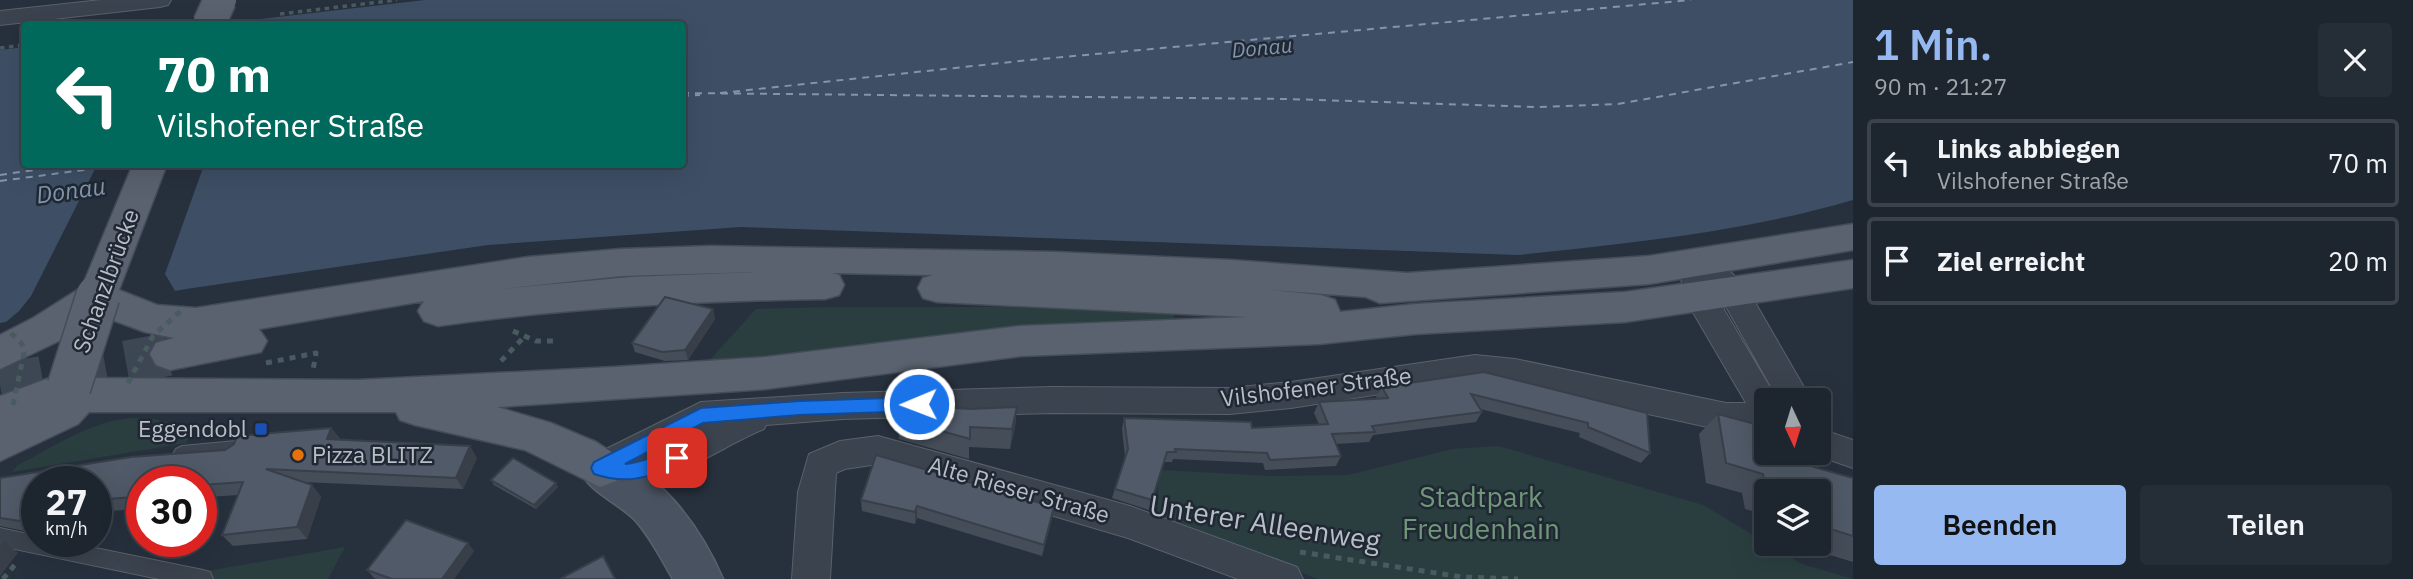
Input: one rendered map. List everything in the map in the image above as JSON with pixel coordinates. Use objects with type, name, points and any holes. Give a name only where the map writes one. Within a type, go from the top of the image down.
[{"type":"main road","points":[[210,21],[220,0]]},
{"type":"main road","name":"Schanzlbrücke","points":[[39,405],[98,296],[148,168]]},
{"type":"main road","points":[[11,343],[98,296],[130,312],[174,327],[366,321],[527,298],[669,288],[859,285],[1235,301],[1625,307],[1709,284],[1853,237]]},
{"type":"main road","points":[[174,327],[496,275],[645,261],[820,259],[1062,265],[1294,276],[1411,303]]},
{"type":"main road","points":[[1709,284],[1853,274]]},
{"type":"main road","points":[[39,405],[358,397],[766,373],[1021,341],[1318,329],[1411,303]]},
{"type":"main road","points":[[358,397],[511,430],[555,443],[600,468]]},
{"type":"street","points":[[0,18],[160,0]]},
{"type":"street","points":[[1709,284],[1786,388]]},
{"type":"street","points":[[1709,284],[1756,388]]},
{"type":"street","name":"Vilshofener Straße","points":[[600,468],[701,416],[776,409],[1052,400],[1230,401],[1291,395],[1475,367],[1515,372],[1726,417],[1754,417]]},
{"type":"street","name":"Vilshofener Straße","points":[[600,468],[639,472],[677,458],[714,435],[776,409]]},
{"type":"street","points":[[1831,446],[1853,454]]},
{"type":"street","name":"Alte Rieser Straße","points":[[811,579],[814,558],[815,483],[821,464],[840,455],[878,450],[1291,565]]},
{"type":"street","points":[[664,521],[662,487],[666,474],[677,458]]},
{"type":"street","points":[[600,468],[649,504],[664,521],[699,579]]},
{"type":"lane","points":[[161,455],[236,449]]},
{"type":"lane","points":[[0,537],[204,579]]},
{"type":"path","points":[[280,14],[397,0]]},
{"type":"path","points":[[0,48],[21,45]]},
{"type":"path","points":[[128,383],[153,336],[174,327]]},
{"type":"path","points":[[500,362],[525,336]]},
{"type":"path","points":[[11,343],[24,353],[39,405]]},
{"type":"path","points":[[244,426],[268,425]]},
{"type":"path","name":"Unterer Alleenweg","points":[[1291,565],[1518,579]]},
{"type":"green space","points":[[1007,307],[1174,313],[1174,323],[708,362],[756,309]]},
{"type":"green space","points":[[154,419],[193,429],[186,443],[48,466],[21,466],[21,470],[12,472],[18,465],[88,429],[117,420]]},
{"type":"green space","name":"Stadtpark Freudenhain","points":[[1498,446],[1703,505],[1754,535],[1754,556],[1789,556],[1802,564],[1853,579],[1318,579],[1157,520],[1159,470],[1272,476],[1348,475],[1453,449]]},
{"type":"green space","points":[[345,547],[328,579],[162,579]]},
{"type":"water","name":"Donau","points":[[425,0],[1853,0],[1853,200],[1729,228],[1644,241],[1518,255],[741,227],[488,245],[186,289],[0,323],[0,50],[21,47],[21,168],[686,168],[686,21],[243,21]]},
{"type":"pier","points":[[95,168],[203,168],[165,274],[177,294],[0,327],[19,311],[31,296]]},
{"type":"building","points":[[665,297],[713,309],[685,350],[662,352],[632,343]]},
{"type":"building","points":[[1484,372],[1647,413],[1650,453],[1588,427],[1588,423],[1471,394],[1482,412],[1372,426],[1375,432],[1332,434],[1341,456],[1270,460],[1267,453],[1175,449],[1176,452],[1167,452],[1152,500],[1115,489],[1128,449],[1124,418],[1251,422],[1252,428],[1328,424],[1319,402],[1388,398],[1382,387]]},
{"type":"building","points":[[900,404],[970,409],[1017,407],[1012,429],[970,427],[970,439],[898,419]]},
{"type":"building","points":[[1718,414],[1754,424],[1754,466],[1810,466],[1853,478],[1853,536],[1831,529],[1831,479],[1764,479],[1763,474],[1726,463]]},
{"type":"building","points":[[331,428],[327,439],[470,446],[456,478],[266,469],[312,485],[297,527],[222,535],[243,482],[217,484],[217,466],[126,466],[126,498],[112,499],[112,466],[75,466],[131,457],[225,450],[234,444],[237,436]]},
{"type":"building","points":[[876,455],[1054,507],[1044,545],[917,506],[915,512],[861,500]]},
{"type":"building","points":[[513,458],[556,483],[534,505],[491,480]]},
{"type":"building","points":[[21,475],[20,521],[0,518],[0,478]]},
{"type":"building","points":[[406,520],[468,543],[442,579],[392,579],[367,570]]},
{"type":"building","points":[[603,556],[615,579],[560,579]]},
{"type":"ferry route","points":[[720,93],[1030,60],[1691,0]]},
{"type":"ferry route","points":[[686,93],[1288,99],[1537,107],[1618,104],[1853,62]]},
{"type":"ferry route","points":[[686,96],[700,95]]},
{"type":"ferry route","points":[[0,175],[47,168]]},
{"type":"ferry route","points":[[0,181],[99,168]]},
{"type":"tunnel","points":[[0,385],[170,354]]},
{"type":"place","name":"Eggendobl","points":[[261,429]]},
{"type":"place","name":"Pizza BLITZ","points":[[298,455]]},
{"type":"route","points":[[677,458],[639,472],[600,468],[701,416],[843,405],[919,404]]}]
